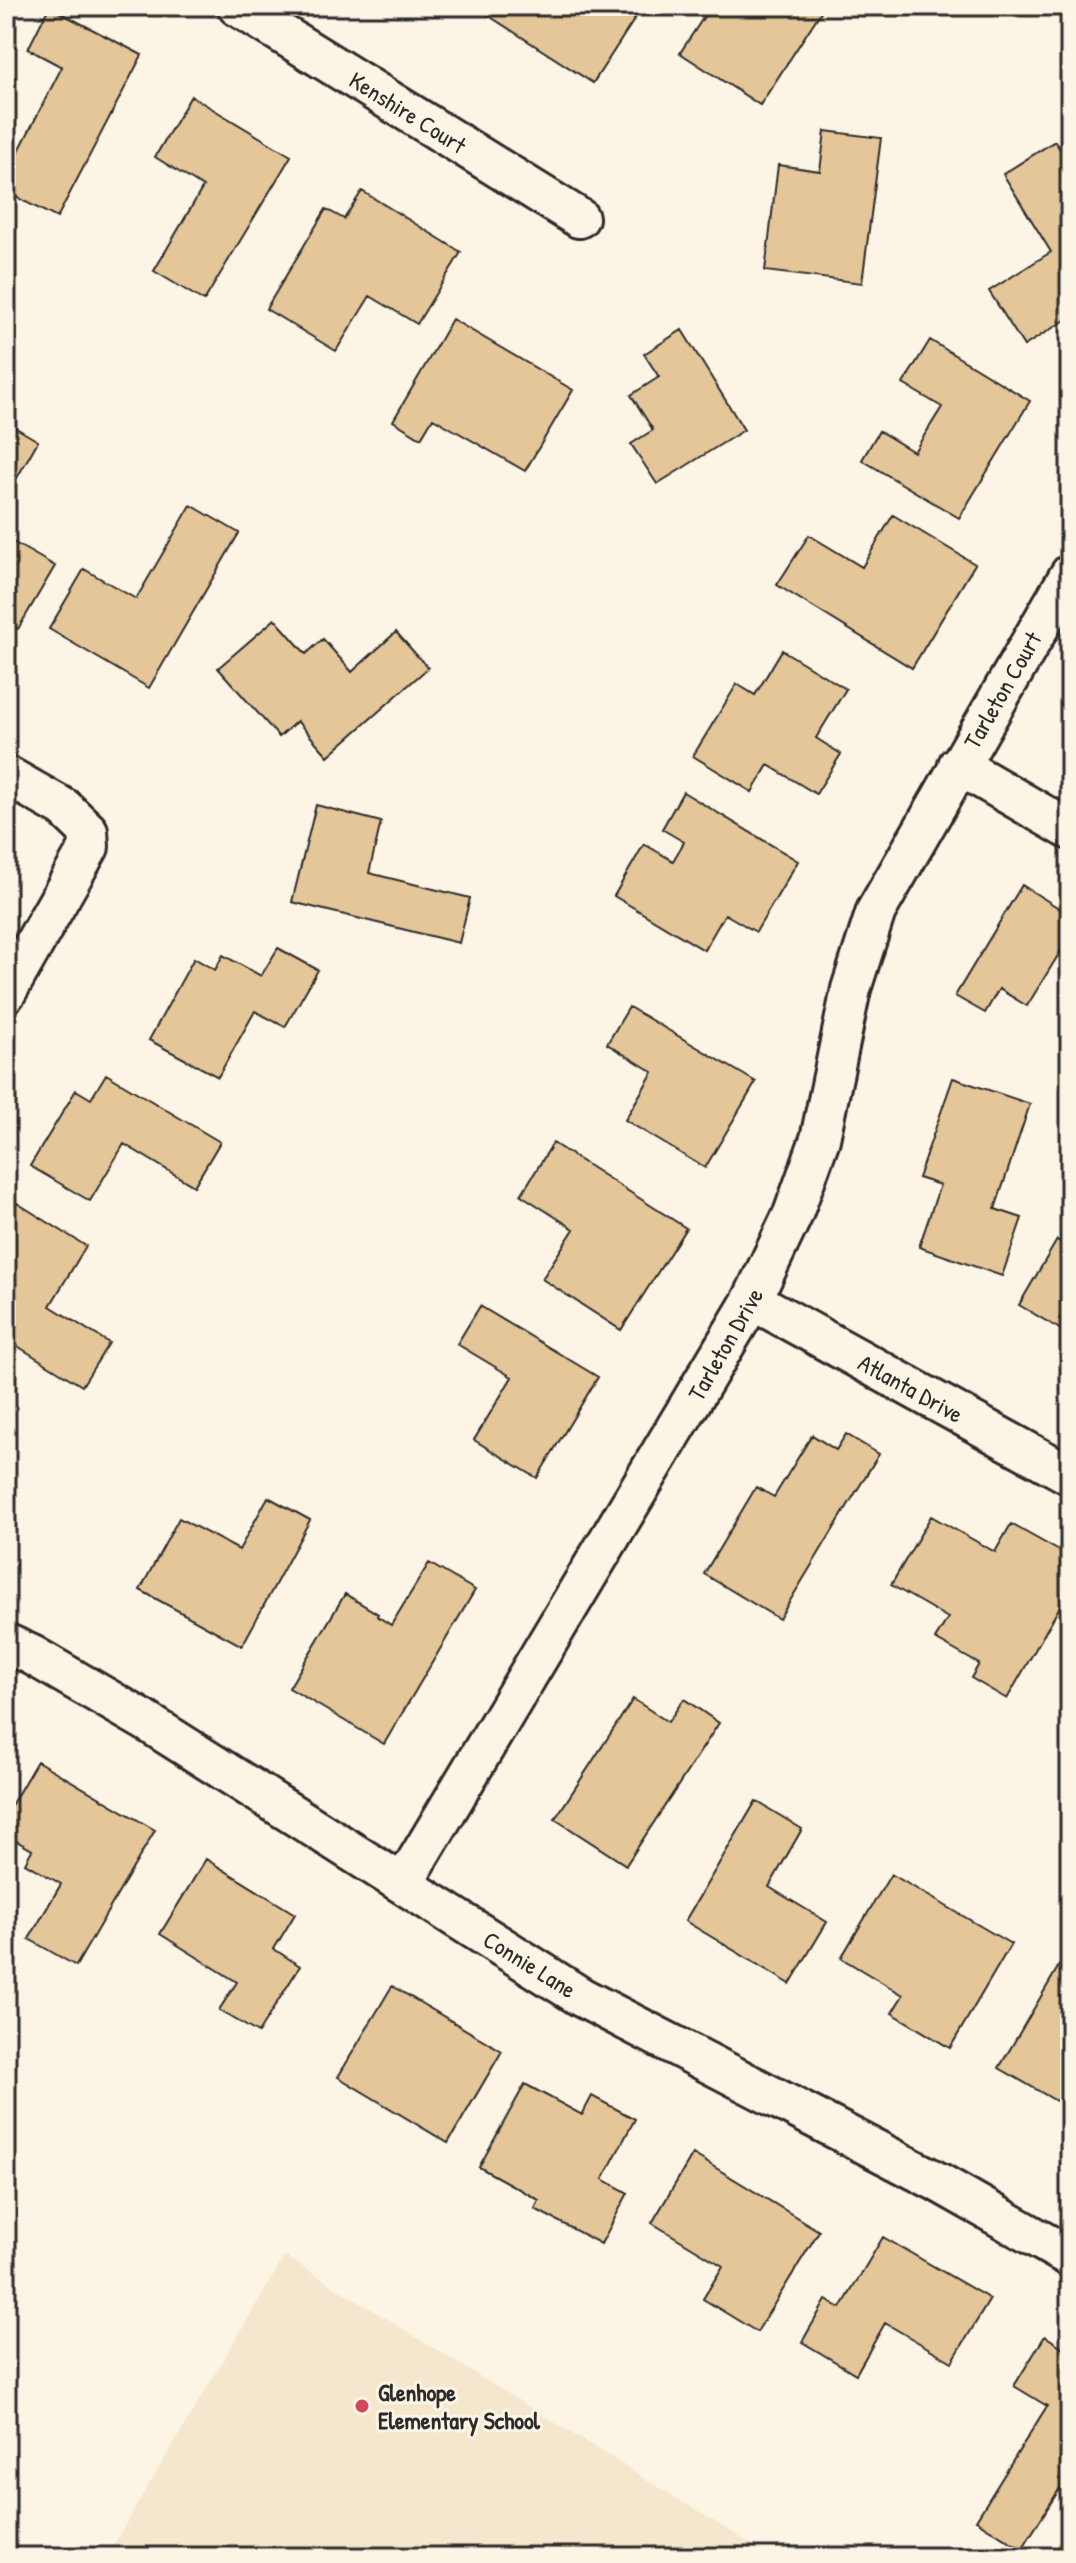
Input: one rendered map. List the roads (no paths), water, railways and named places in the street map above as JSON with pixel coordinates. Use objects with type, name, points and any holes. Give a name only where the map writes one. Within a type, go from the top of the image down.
[{"type":"street","name":"Kenshire Court","points":[[237,6],[579,218]]},
{"type":"street","name":"Tarleton Court","points":[[958,765],[1070,574]]},
{"type":"street","points":[[958,765],[1070,830]]},
{"type":"street","name":"Tarleton Drive","points":[[403,1884],[752,1300],[793,1214],[820,1139],[851,989],[876,911],[958,765]]},
{"type":"street","points":[[6,775],[64,808],[88,831],[89,847],[6,993]]},
{"type":"street","name":"Atlanta Drive","points":[[752,1300],[1070,1475]]},
{"type":"street","name":"Connie Lane","points":[[6,1643],[144,1720],[581,1997],[938,2182],[1070,2257]]},
{"type":"place","name":"Glenhope Elementary School","points":[[362,2406]]}]
